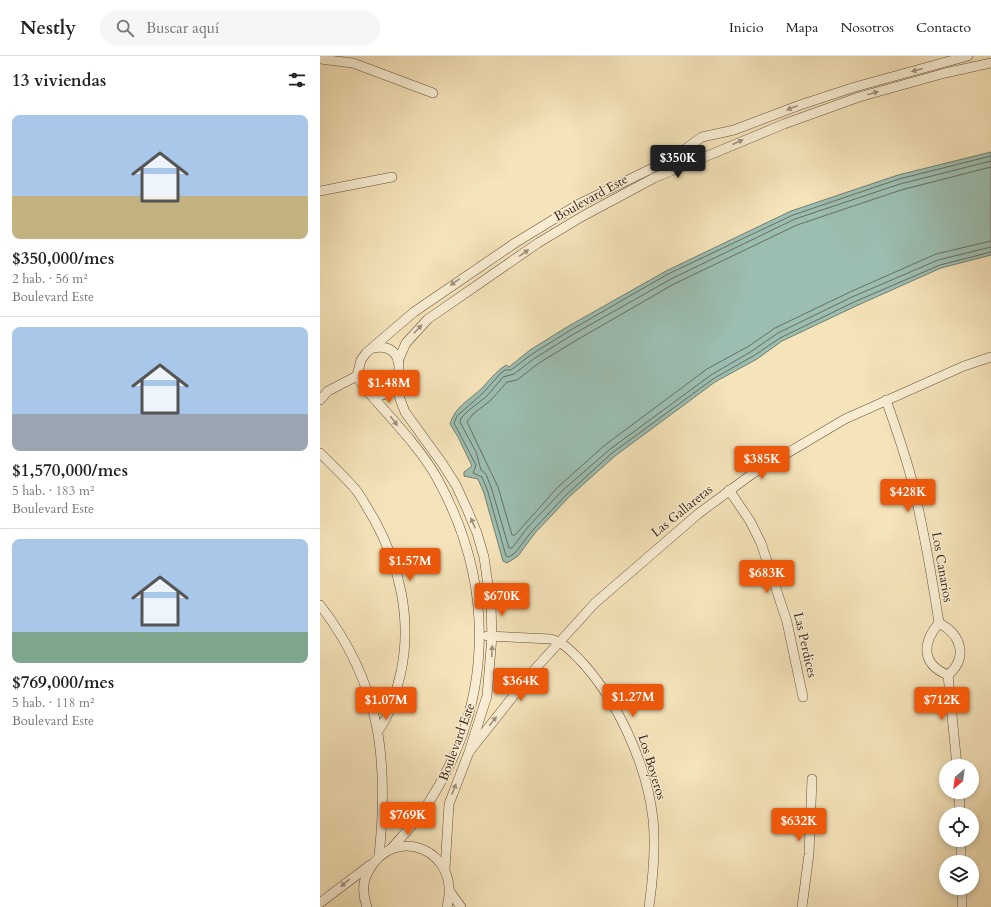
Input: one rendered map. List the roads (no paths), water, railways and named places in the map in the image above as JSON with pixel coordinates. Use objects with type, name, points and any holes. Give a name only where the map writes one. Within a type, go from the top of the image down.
[{"type":"street","name":"Boulevard Este","points":[[373,348],[414,312],[475,268],[577,206],[671,159],[702,137],[734,130],[800,105],[855,87],[968,56]]},
{"type":"street","points":[[320,59],[353,63],[433,94]]},
{"type":"street","name":"Boulevard Este","points":[[398,362],[406,343],[428,319],[482,280],[583,216],[654,178],[784,124],[859,97],[945,73],[991,63]]},
{"type":"street","points":[[855,87],[859,97]]},
{"type":"street","points":[[715,134],[721,141],[718,152]]},
{"type":"street","points":[[687,147],[691,157],[698,160]]},
{"type":"street","points":[[320,191],[392,177]]},
{"type":"street","points":[[577,206],[583,216]]},
{"type":"street","points":[[475,268],[482,280]]},
{"type":"street","points":[[382,346],[389,348],[395,352],[398,362],[397,383],[392,390],[385,394],[379,395],[368,392],[357,376],[361,360],[373,348],[382,346]]},
{"type":"street","name":"Las Gallaretas","points":[[469,752],[508,702],[560,641],[595,603],[698,514],[729,490],[752,474],[845,419],[964,366],[991,357]]},
{"type":"street","points":[[320,400],[324,391],[357,376]]},
{"type":"street","name":"Boulevard Este","points":[[397,383],[400,399],[405,412],[442,463],[456,486],[477,533],[488,581],[492,636],[487,696],[469,752],[448,804],[445,869]]},
{"type":"street","name":"Boulevard Este","points":[[368,392],[421,454],[447,499],[469,554],[479,607],[480,636],[475,688],[470,712],[458,748],[426,806],[391,849]]},
{"type":"street","name":"Los Canarios","points":[[886,400],[904,452],[913,484],[929,561],[939,623]]},
{"type":"street","points":[[320,453],[357,491],[369,510],[391,554],[400,584],[404,608],[405,639],[402,665],[391,708],[383,724],[378,730]]},
{"type":"street","name":"Las Perdices","points":[[729,490],[750,521],[761,543],[787,622],[804,697]]},
{"type":"street","points":[[320,605],[333,622],[361,673],[378,730],[384,787],[379,856]]},
{"type":"street","points":[[939,623],[954,634],[960,649],[959,660],[955,669],[948,675],[938,671],[931,664],[927,655],[926,647],[928,639],[939,623]]},
{"type":"street","points":[[480,636],[551,639],[560,641]]},
{"type":"street","name":"Los Boyeros","points":[[560,641],[590,671],[606,693],[624,724],[636,753],[653,818],[654,858],[649,907]]},
{"type":"street","points":[[948,675],[956,759]]},
{"type":"street","points":[[802,907],[809,854],[812,779]]},
{"type":"street","points":[[320,903],[372,864],[379,856],[391,849],[403,846],[415,847],[427,851],[437,859],[445,869],[450,880],[451,893],[447,907]]},
{"type":"street","points":[[367,907],[363,888],[366,876],[372,864]]},
{"type":"street","points":[[451,893],[461,907]]},
{"type":"street","points":[[962,895],[962,907]]},
{"type":"water","points":[[991,152],[991,255],[941,268],[856,306],[782,341],[757,359],[715,382],[615,456],[569,497],[535,533],[518,556],[507,563],[503,561],[484,493],[478,479],[464,476],[464,472],[472,466],[450,424],[455,413],[506,365],[509,367],[530,350],[567,327],[666,271],[791,211],[898,175]]}]
